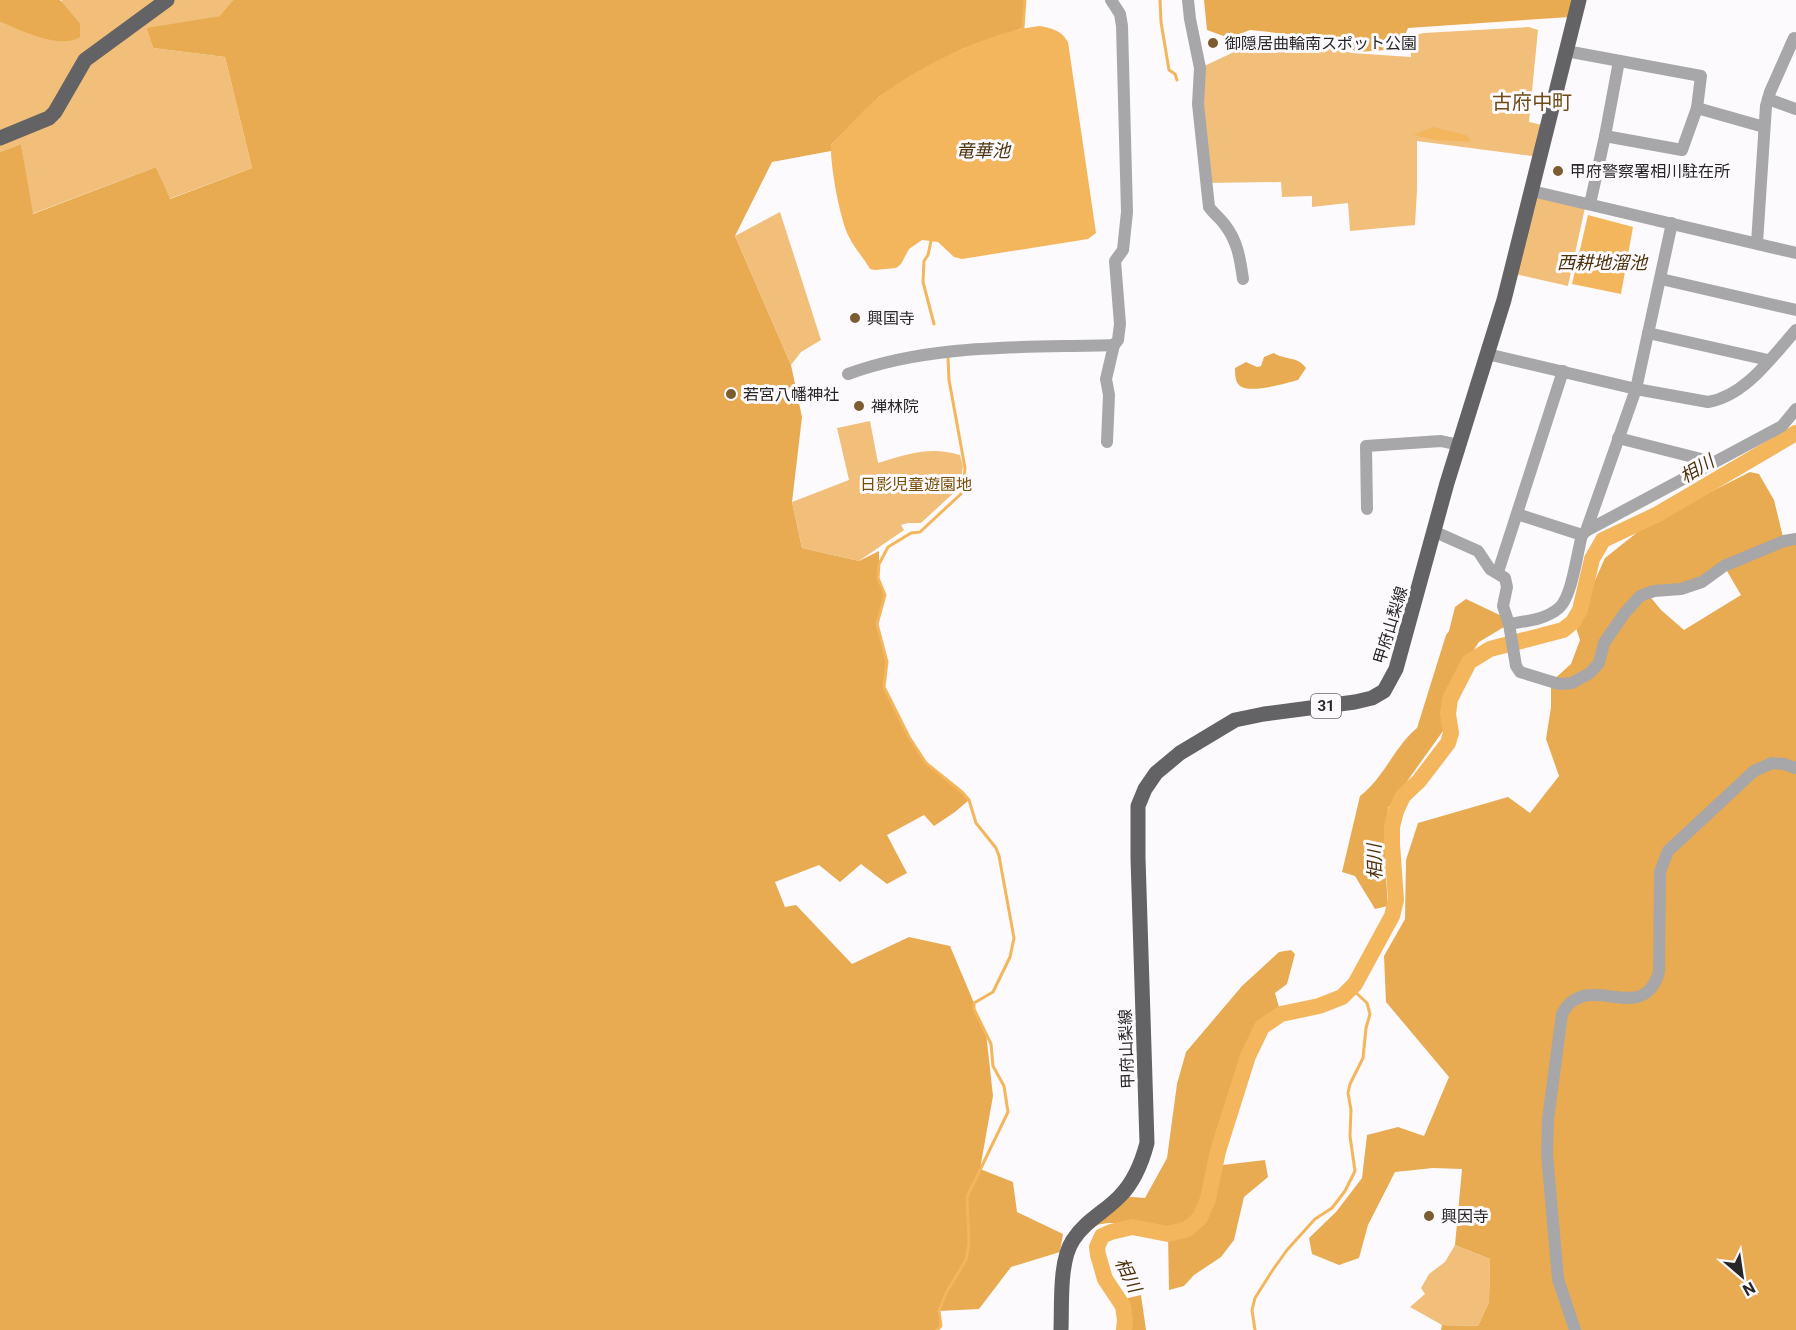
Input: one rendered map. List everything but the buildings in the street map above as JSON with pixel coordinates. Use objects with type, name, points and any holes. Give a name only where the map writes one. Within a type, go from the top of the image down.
[{"type":"main road","points":[[0,138],[49,118],[55,112],[85,60],[167,0]]},
{"type":"main road","name":"甲府山梨線","points":[[1061,1330],[1065,1259],[1072,1240],[1120,1196],[1133,1180],[1147,1143],[1137,837],[1138,806],[1145,789],[1156,773],[1180,753],[1235,720],[1372,698],[1383,691],[1396,669],[1433,531],[1504,300],[1579,0]]},
{"type":"street","points":[[1107,442],[1109,395],[1106,379],[1114,345],[1118,340],[1120,324],[1115,261],[1123,250],[1127,212],[1122,26],[1120,14],[1111,0]]},
{"type":"street","points":[[1188,0],[1200,68],[1198,104],[1209,207],[1214,215],[1225,224],[1238,247],[1243,279]]},
{"type":"street","points":[[1757,243],[1764,127],[1768,99],[1794,38],[1796,39]]},
{"type":"street","points":[[1566,51],[1701,76],[1696,108],[1682,150],[1605,136]]},
{"type":"street","points":[[1590,204],[1619,61]]},
{"type":"street","points":[[1768,99],[1796,109]]},
{"type":"street","points":[[1696,108],[1764,127]]},
{"type":"street","points":[[1532,191],[1796,253]]},
{"type":"street","points":[[1509,624],[1535,620],[1550,614],[1563,604],[1568,592],[1584,533],[1636,389],[1672,223]]},
{"type":"street","points":[[1661,279],[1796,310]]},
{"type":"street","points":[[1648,333],[1768,360]]},
{"type":"street","points":[[1487,354],[1636,389],[1697,401],[1718,400],[1739,389],[1793,339]]},
{"type":"street","points":[[848,374],[869,366],[949,350],[1020,346],[1114,345]]},
{"type":"street","points":[[1498,572],[1563,371]]},
{"type":"street","points":[[1517,514],[1584,533],[1782,426],[1796,409]]},
{"type":"street","points":[[1618,438],[1713,462]]},
{"type":"street","points":[[1367,509],[1366,446],[1442,441],[1459,445]]},
{"type":"street","points":[[1433,531],[1478,551],[1487,566],[1498,572],[1507,582],[1503,606],[1520,672],[1559,684],[1572,683],[1590,673],[1599,663],[1604,643],[1640,596],[1654,591],[1682,589],[1702,582],[1724,566],[1796,538]]},
{"type":"street","points":[[1575,1330],[1558,1279],[1547,1155],[1548,1119],[1563,1014],[1570,1003],[1582,996],[1597,994],[1631,1000],[1645,994],[1653,987],[1659,972],[1659,872],[1668,850],[1754,771],[1772,763],[1796,768]]},
{"type":"green space","points":[[62,0],[233,0],[221,16],[148,29],[153,48],[225,57],[252,168],[169,199],[156,167],[32,214],[21,144],[0,152],[0,22],[41,37],[80,23],[61,2]]},
{"type":"green space","points":[[1529,27],[1538,30],[1529,122],[1547,126],[1540,157],[1417,141],[1415,225],[1350,231],[1348,203],[1312,207],[1312,196],[1282,197],[1281,182],[1206,183],[1200,68],[1234,52],[1261,50],[1301,53],[1323,46],[1352,53],[1411,57],[1410,36],[1424,33]]},
{"type":"green space","points":[[1532,191],[1586,203],[1568,286],[1511,273]]},
{"type":"green space","points":[[780,212],[821,340],[801,352],[791,365],[735,236]]},
{"type":"green space","name":"日影児童遊園地","points":[[870,421],[878,463],[929,451],[960,455],[963,466],[960,487],[921,523],[901,525],[904,530],[859,561],[802,548],[792,502],[849,480],[837,428]]},
{"type":"green space","points":[[1455,1245],[1490,1259],[1489,1302],[1478,1326],[1442,1325],[1410,1307],[1425,1294],[1421,1288],[1429,1274],[1445,1262]]},
{"type":"shaded area","points":[[0,0],[60,0],[80,23],[80,37],[72,40],[51,40],[0,22]]},
{"type":"shaded area","points":[[233,0],[1025,0],[1023,28],[962,49],[880,96],[831,145],[831,151],[772,162],[735,236],[791,365],[802,417],[792,502],[802,548],[859,561],[879,551],[879,578],[885,595],[877,624],[887,662],[884,687],[909,737],[926,762],[969,800],[934,826],[924,815],[887,835],[907,873],[887,884],[861,864],[840,882],[819,865],[775,882],[785,907],[796,905],[852,964],[909,937],[950,946],[974,1003],[974,1009],[986,1033],[993,1096],[980,1169],[1013,1182],[1017,1212],[1063,1234],[1060,1252],[1011,1267],[979,1309],[939,1311],[941,1326],[937,1330],[0,1330],[0,152],[21,144],[33,214],[156,167],[170,199],[252,168],[225,57],[153,48],[147,28],[220,16]]},
{"type":"shaded area","points":[[1204,0],[1574,0],[1570,17],[1408,28],[1399,49],[1358,52],[1325,38],[1250,30],[1229,38],[1207,30]]},
{"type":"shaded area","points":[[1274,353],[1303,364],[1306,368],[1298,380],[1252,389],[1238,384],[1235,368],[1246,362],[1257,367],[1261,366],[1264,357]]},
{"type":"shaded area","points":[[1750,472],[1759,474],[1774,500],[1784,541],[1796,539],[1796,1330],[1441,1330],[1442,1325],[1478,1326],[1489,1302],[1490,1259],[1455,1245],[1462,1169],[1433,1168],[1395,1172],[1368,1225],[1359,1258],[1339,1265],[1312,1254],[1309,1238],[1336,1212],[1362,1178],[1367,1135],[1398,1127],[1424,1136],[1449,1077],[1386,1002],[1384,956],[1405,919],[1406,860],[1418,823],[1508,797],[1530,813],[1559,776],[1546,739],[1551,707],[1551,682],[1571,664],[1580,640],[1575,625],[1605,558],[1649,523]],"holes":[[[1724,566],[1741,595],[1684,630],[1661,610],[1648,594],[1702,582]]]},
{"type":"shaded area","points":[[1466,599],[1506,618],[1509,624],[1479,642],[1456,677],[1446,706],[1443,731],[1388,808],[1385,863],[1388,906],[1375,909],[1355,876],[1342,872],[1360,796],[1376,780],[1402,744],[1417,728],[1455,607]]},
{"type":"shaded area","points":[[1291,950],[1295,954],[1287,984],[1275,993],[1281,1014],[1262,1027],[1254,1040],[1214,1166],[1265,1160],[1268,1177],[1244,1197],[1234,1240],[1221,1257],[1194,1275],[1184,1286],[1169,1290],[1168,1234],[1143,1223],[1108,1223],[1084,1227],[1120,1196],[1145,1198],[1167,1158],[1177,1084],[1186,1052],[1242,986],[1279,952]]},
{"type":"shaded area","points":[[1141,1295],[1146,1330],[1124,1330],[1124,1299]]},
{"type":"water","name":"竜華池","points":[[1040,26],[1059,32],[1068,42],[1096,233],[1088,239],[962,259],[954,257],[938,242],[922,240],[909,249],[901,264],[896,268],[870,269],[851,241],[842,218],[836,192],[831,145],[873,101],[915,73],[978,42],[1020,29]]},
{"type":"water","points":[[1433,127],[1466,135],[1471,140],[1470,142],[1436,140],[1413,135]]},
{"type":"water","name":"西耕地溜池","points":[[1588,215],[1633,227],[1621,294],[1572,284]]},
{"type":"waterway","points":[[1023,28],[1025,0]]},
{"type":"waterway","points":[[1160,0],[1161,22],[1169,70],[1175,74],[1177,80]]},
{"type":"waterway","points":[[931,241],[924,261],[923,282],[934,324]]},
{"type":"waterway","points":[[937,1330],[941,1326],[939,1311],[946,1293],[966,1260],[969,1243],[967,1197],[1008,1112],[1004,1086],[993,1066],[991,1044],[974,1009],[974,1003],[993,992],[1010,957],[1014,938],[996,848],[976,823],[969,800],[926,763],[909,737],[884,687],[887,662],[877,624],[885,595],[878,578],[879,564],[888,547],[911,533],[920,532],[963,492],[965,468],[949,380],[948,357]]},
{"type":"waterway","name":"相川","points":[[1124,1330],[1123,1306],[1105,1279],[1098,1255],[1097,1247],[1102,1236],[1132,1227],[1168,1234],[1187,1229],[1200,1218],[1208,1199],[1218,1151],[1248,1056],[1262,1027],[1281,1014],[1319,1006],[1342,997],[1355,984],[1392,916],[1396,900],[1392,844],[1392,827],[1396,811],[1403,796],[1419,781],[1448,743],[1451,733],[1448,714],[1450,699],[1469,662],[1490,649],[1563,630],[1573,622],[1580,610],[1592,559],[1603,540],[1658,514],[1796,433]]},
{"type":"waterway","points":[[1255,1330],[1252,1310],[1255,1298],[1287,1250],[1315,1219],[1332,1208],[1345,1191],[1355,1171],[1350,1136],[1351,1110],[1348,1093],[1363,1058],[1370,1014],[1367,1003],[1351,988]]},
{"type":"place","name":"御隠居曲輪南スポット公園","points":[[1213,43]]},
{"type":"place","name":"甲府警察署相川駐在所","points":[[1558,171]]},
{"type":"place","name":"興国寺","points":[[855,318]]},
{"type":"place","name":"若宮八幡神社","points":[[731,394]]},
{"type":"place","name":"禅林院","points":[[859,406]]},
{"type":"place","name":"興因寺","points":[[1429,1216]]},
{"type":"district","name":"古府中町","points":[[1532,102]]}]
